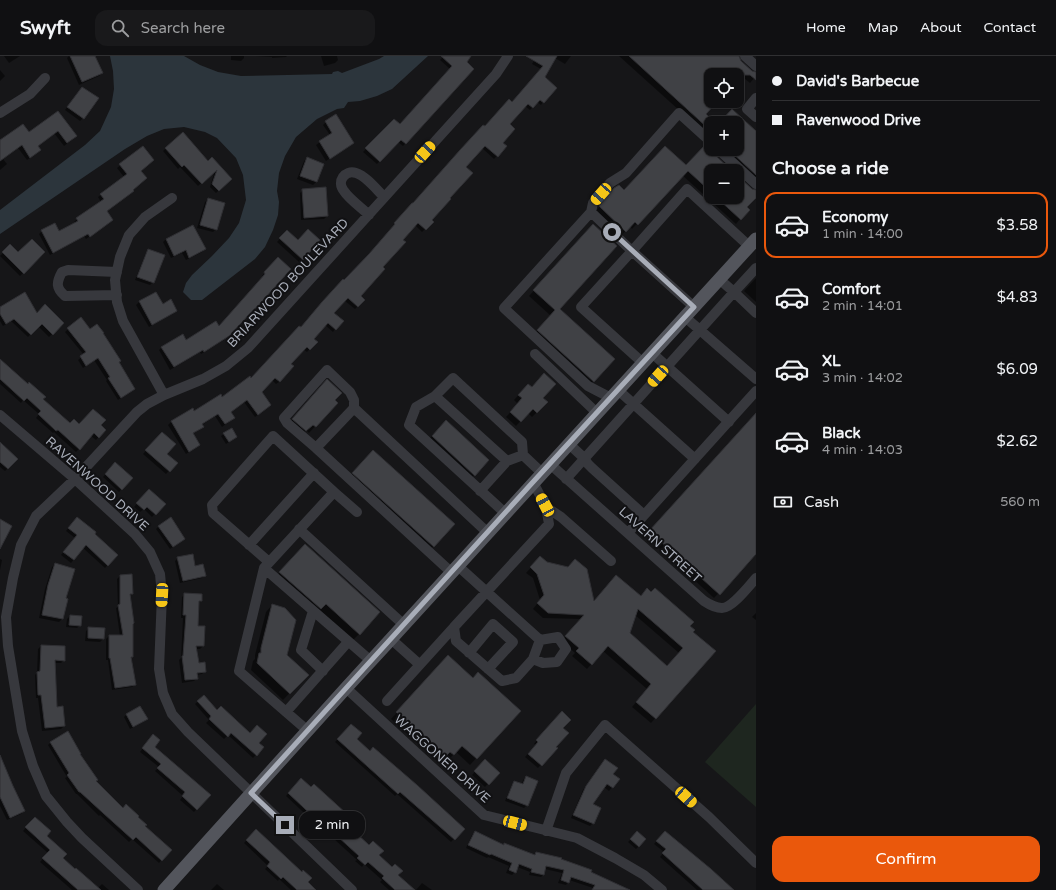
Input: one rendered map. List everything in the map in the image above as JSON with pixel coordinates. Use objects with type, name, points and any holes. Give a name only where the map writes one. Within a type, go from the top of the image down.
[{"type":"main road","points":[[164,890],[370,661],[754,242]]},
{"type":"street","name":"BRIARWOOD BOULEVARD","points":[[138,890],[67,822],[46,796],[33,766],[22,731],[8,646],[6,617],[21,545],[36,516],[75,480],[137,412],[164,395],[209,376],[226,366],[248,348],[496,74],[508,56]]},
{"type":"street","points":[[745,56],[756,66]]},
{"type":"street","points":[[0,113],[30,94],[45,78]]},
{"type":"street","points":[[756,98],[747,109],[756,118]]},
{"type":"street","points":[[695,459],[634,403],[615,394],[588,386],[504,308],[591,212],[593,204],[610,183],[626,173],[679,113],[704,136]]},
{"type":"street","points":[[726,156],[756,184]]},
{"type":"street","points":[[369,214],[343,191],[341,184],[343,176],[349,172],[356,172],[363,176],[384,197]]},
{"type":"street","points":[[643,362],[581,307],[687,189],[754,242]]},
{"type":"street","points":[[164,395],[123,321],[117,302],[115,280],[120,257],[129,234],[145,217],[172,198]]},
{"type":"street","points":[[591,212],[632,251],[690,312],[700,329],[756,379]]},
{"type":"street","points":[[566,478],[756,268]]},
{"type":"street","points":[[117,272],[68,270],[62,272],[59,278],[58,288],[65,296],[117,295]]},
{"type":"street","points":[[719,279],[756,313]]},
{"type":"street","points":[[652,353],[728,422]]},
{"type":"street","points":[[535,354],[597,413]]},
{"type":"street","points":[[316,448],[354,408],[354,400],[350,392],[327,370],[284,418],[287,423],[455,569],[486,592],[540,640]]},
{"type":"street","points":[[480,491],[507,461],[523,455],[522,442],[453,378],[435,396],[416,406],[408,425],[505,514]]},
{"type":"street","points":[[628,533],[756,391]]},
{"type":"street","points":[[435,396],[507,461]]},
{"type":"street","points":[[354,408],[488,533]]},
{"type":"street","name":"RAVENWOOD DRIVE","points":[[0,415],[135,534],[150,552],[160,574],[162,595],[159,669],[163,693],[172,714],[188,732],[352,890]]},
{"type":"street","points":[[357,512],[273,436],[212,505],[213,513],[249,545],[313,611],[370,661]]},
{"type":"street","points":[[569,444],[584,458],[588,464],[644,515]]},
{"type":"street","name":"LAVERN STREET","points":[[523,455],[542,473],[566,478],[704,602],[714,607],[724,608],[733,603],[756,578]]},
{"type":"street","points":[[249,545],[314,473]]},
{"type":"street","points":[[387,701],[419,664],[550,524],[546,507],[542,473]]},
{"type":"street","points":[[308,731],[239,671],[267,565],[334,492]]},
{"type":"street","points":[[546,507],[561,517],[611,561]]},
{"type":"street","points":[[299,529],[404,625]]},
{"type":"street","points":[[313,611],[301,650],[322,671]]},
{"type":"street","points":[[469,653],[493,624],[513,642],[488,669]]},
{"type":"street","points":[[454,627],[456,641],[502,681],[516,678],[533,659],[540,640]]},
{"type":"street","points":[[533,659],[543,663],[558,662],[566,649],[558,637],[540,640]]},
{"type":"street","points":[[391,639],[419,664]]},
{"type":"street","points":[[286,712],[348,642]]},
{"type":"street","name":"WAGGONER DRIVE","points":[[346,688],[484,815],[577,838],[616,858],[644,875],[662,890]]},
{"type":"street","points":[[546,831],[566,773],[605,725],[709,817],[756,863]]},
{"type":"shaded area","points":[[110,56],[184,56],[200,65],[218,72],[241,76],[332,74],[333,72],[338,71],[342,73],[384,56],[428,56],[392,89],[377,96],[360,101],[348,102],[344,108],[337,109],[317,119],[296,137],[285,156],[279,173],[277,191],[279,202],[278,215],[265,247],[255,259],[202,300],[191,300],[183,292],[186,283],[229,238],[239,223],[246,200],[243,175],[236,158],[217,138],[205,132],[184,127],[164,129],[147,136],[125,149],[0,234],[0,210],[85,145],[100,131],[111,107],[114,89]]},
{"type":"shaded area","points":[[756,704],[756,807],[705,762]]},
{"type":"building","points":[[70,56],[95,56],[103,73],[82,82]]},
{"type":"building","points":[[441,56],[471,56],[467,62],[474,69],[406,144],[401,140],[380,162],[365,148],[394,119],[400,124],[452,66]]},
{"type":"building","points":[[526,56],[557,56],[545,77],[557,88],[544,103],[540,100],[533,108],[528,104],[510,124],[515,129],[503,143],[507,146],[498,157],[485,146],[466,167],[473,173],[450,198],[451,199],[432,220],[434,222],[426,230],[418,223],[403,240],[406,242],[383,267],[385,269],[361,296],[365,300],[358,307],[348,298],[334,313],[344,321],[336,330],[328,323],[314,339],[318,342],[310,350],[307,347],[291,364],[294,366],[280,382],[275,378],[262,392],[271,405],[258,415],[247,400],[231,412],[235,418],[225,424],[218,414],[202,424],[204,427],[193,433],[200,445],[189,452],[171,421],[193,408],[194,411],[221,394],[222,397],[250,376],[251,378],[299,326],[301,327],[343,279],[344,280],[369,254],[395,224],[394,223],[483,125],[485,126],[509,99],[512,102],[543,66]]},
{"type":"building","points":[[629,56],[739,56],[741,61],[752,71],[756,72],[756,80],[750,75],[744,75],[744,68],[704,68],[704,108],[712,108],[706,114],[708,116],[704,116],[704,125]]},
{"type":"building","points":[[82,87],[99,98],[84,119],[67,107]]},
{"type":"building","points":[[732,109],[740,116],[726,116]]},
{"type":"building","points":[[58,111],[77,136],[67,143],[58,131],[38,146],[41,150],[30,158],[22,145],[0,161],[0,140],[23,124],[29,132]]},
{"type":"building","points":[[336,114],[354,143],[330,159],[319,141],[332,133],[325,121]]},
{"type":"building","points":[[744,120],[756,131],[756,175],[736,156],[744,156]]},
{"type":"building","points":[[183,132],[208,161],[212,157],[232,179],[219,191],[212,184],[217,170],[202,184],[184,165],[182,167],[165,148]]},
{"type":"building","points":[[143,146],[154,160],[141,171],[147,178],[133,190],[134,191],[107,211],[113,220],[90,237],[88,234],[53,253],[41,230],[55,223],[59,231],[78,221],[76,218],[104,199],[100,194],[127,174],[119,164]]},
{"type":"building","points":[[665,146],[686,165],[704,146],[704,156],[716,156],[725,164],[704,164],[704,186],[688,171],[638,225],[635,222],[626,232],[599,206],[614,188],[619,185],[624,190]]},
{"type":"building","points":[[307,157],[324,164],[317,182],[300,176]]},
{"type":"building","points":[[744,182],[752,189],[756,190],[756,198],[747,207],[750,210],[741,220],[724,204],[744,204]]},
{"type":"building","points":[[326,187],[328,216],[304,218],[302,189]]},
{"type":"building","points":[[208,198],[225,203],[217,230],[200,225]]},
{"type":"building","points":[[593,224],[617,246],[560,309],[615,359],[594,382],[537,330],[555,310],[533,290]]},
{"type":"building","points":[[193,225],[206,249],[189,258],[186,250],[174,256],[166,239]]},
{"type":"building","points":[[308,229],[320,240],[303,260],[279,238],[287,230],[298,240]]},
{"type":"building","points":[[32,239],[45,252],[24,274],[2,252],[10,244],[18,252]]},
{"type":"building","points":[[148,249],[165,255],[154,283],[137,277]]},
{"type":"building","points":[[278,257],[291,269],[256,308],[229,336],[204,352],[203,350],[174,367],[161,347],[183,334],[186,340],[216,321],[219,326]]},
{"type":"building","points":[[25,292],[37,313],[45,304],[64,323],[53,335],[42,324],[31,335],[14,319],[6,324],[0,314],[0,307]]},
{"type":"building","points":[[156,292],[163,304],[171,299],[177,311],[152,325],[139,301]]},
{"type":"building","points":[[81,317],[90,329],[97,324],[104,333],[121,361],[119,362],[135,389],[121,398],[108,378],[110,377],[98,358],[86,366],[80,356],[86,352],[67,328]]},
{"type":"building","points":[[0,359],[28,384],[29,382],[46,397],[43,399],[70,423],[74,419],[79,424],[93,409],[106,420],[101,425],[106,430],[99,438],[94,433],[80,450],[38,414],[41,411],[27,398],[24,401],[0,379]]},
{"type":"building","points":[[544,373],[556,384],[543,398],[548,402],[537,413],[533,409],[521,422],[510,412],[522,398],[518,395],[528,384],[532,387]]},
{"type":"building","points":[[327,379],[342,393],[335,400],[338,403],[316,427],[313,425],[306,431],[292,419]]},
{"type":"building","points":[[756,413],[756,554],[720,595],[649,531]]},
{"type":"building","points":[[446,420],[489,460],[475,476],[432,436]]},
{"type":"building","points":[[232,428],[237,437],[229,442],[223,433]]},
{"type":"building","points":[[162,432],[176,444],[167,454],[178,463],[170,472],[145,450]]},
{"type":"building","points":[[0,442],[18,459],[8,469],[0,462]]},
{"type":"building","points":[[373,450],[455,524],[434,547],[352,473]]},
{"type":"building","points":[[115,462],[133,478],[122,490],[105,474]]},
{"type":"building","points":[[149,489],[166,504],[156,515],[147,507],[144,510],[136,503]]},
{"type":"building","points":[[77,517],[96,532],[95,534],[118,555],[108,566],[86,545],[74,560],[63,552],[77,535],[68,528]]},
{"type":"building","points":[[171,517],[185,539],[173,547],[158,526]]},
{"type":"building","points":[[0,519],[12,526],[0,549]]},
{"type":"building","points":[[305,544],[380,612],[360,635],[326,604],[321,609],[279,572]]},
{"type":"building","points":[[193,554],[195,566],[203,564],[206,576],[183,581],[177,557]]},
{"type":"building","points":[[540,556],[547,562],[568,567],[575,559],[587,569],[594,601],[616,575],[641,596],[647,588],[651,592],[655,588],[694,622],[690,626],[695,630],[693,632],[716,651],[656,719],[636,702],[651,684],[608,646],[592,665],[576,651],[579,648],[565,636],[584,615],[548,613],[537,603],[544,595],[537,574],[530,567]],"holes":[[[638,609],[683,648],[667,666],[630,633]]]},
{"type":"building","points":[[55,563],[75,569],[66,598],[68,599],[63,619],[42,615],[48,585]]},
{"type":"building","points":[[132,574],[133,594],[130,594],[134,623],[133,657],[131,657],[136,685],[115,688],[109,658],[109,635],[123,635],[118,605],[120,604],[120,575]]},
{"type":"building","points":[[184,593],[202,594],[202,601],[199,601],[198,626],[205,626],[204,646],[196,646],[199,663],[205,662],[206,672],[197,673],[198,679],[185,680],[182,656],[186,615],[183,615]]},
{"type":"building","points":[[272,604],[285,608],[296,620],[287,655],[309,675],[290,694],[257,663],[259,653],[261,653]]},
{"type":"building","points":[[70,615],[82,616],[81,626],[69,625]]},
{"type":"building","points":[[88,627],[105,628],[104,639],[88,638]]},
{"type":"building","points":[[41,645],[65,646],[65,661],[55,660],[57,707],[63,706],[65,726],[45,728],[41,695],[38,695],[37,672],[40,671]]},
{"type":"building","points":[[448,655],[473,678],[478,672],[521,711],[477,759],[462,746],[454,755],[450,752],[445,757],[396,712]]},
{"type":"building","points":[[204,695],[217,710],[221,706],[250,733],[257,725],[267,734],[259,743],[264,747],[257,756],[231,733],[228,737],[209,719],[211,716],[197,701]]},
{"type":"building","points":[[140,706],[148,719],[133,727],[126,714]]},
{"type":"building","points":[[562,711],[571,720],[563,728],[569,733],[542,766],[528,754],[538,742],[536,740]]},
{"type":"building","points":[[351,724],[362,733],[357,739],[370,751],[373,747],[465,829],[455,840],[400,792],[398,794],[337,739]]},
{"type":"building","points":[[68,731],[80,754],[98,780],[96,781],[123,808],[126,804],[147,825],[145,826],[172,850],[162,861],[136,837],[133,840],[79,792],[67,775],[69,773],[50,742]]},
{"type":"building","points":[[153,734],[160,740],[155,747],[211,795],[197,810],[182,796],[185,792],[157,768],[161,764],[142,748]]},
{"type":"building","points":[[0,755],[25,811],[10,818],[0,797]]},
{"type":"building","points":[[485,759],[500,773],[489,785],[474,771]]},
{"type":"building","points":[[605,759],[618,768],[613,774],[620,779],[613,788],[607,784],[593,804],[601,808],[594,824],[573,815],[586,786]]},
{"type":"building","points":[[526,776],[538,781],[528,806],[507,798],[514,781],[523,784]]},
{"type":"building","points":[[301,778],[311,787],[314,784],[348,815],[346,817],[358,828],[355,832],[369,845],[373,841],[384,851],[379,855],[392,867],[395,864],[403,871],[398,875],[415,890],[395,890],[382,878],[384,876],[368,862],[365,865],[357,858],[359,856],[336,835],[339,832],[324,818],[320,823],[288,793]]},
{"type":"building","points":[[35,817],[51,831],[47,836],[67,854],[63,858],[101,890],[78,890],[42,858],[50,850],[25,827]]},
{"type":"building","points":[[256,829],[302,872],[303,870],[312,878],[308,882],[316,890],[297,890],[283,877],[281,879],[267,866],[270,862],[246,840]]},
{"type":"building","points":[[475,831],[504,845],[504,843],[535,855],[536,852],[562,858],[561,859],[592,870],[591,872],[630,890],[592,890],[595,885],[571,877],[569,883],[561,880],[564,870],[546,866],[544,875],[531,872],[532,869],[519,864],[516,873],[509,870],[512,863],[468,845]]},
{"type":"building","points":[[637,831],[646,839],[639,847],[630,839]]},
{"type":"building","points":[[665,831],[734,890],[703,890],[662,853],[666,849],[656,841]]},
{"type":"route","points":[[285,825],[251,793],[694,307],[612,232]]}]
